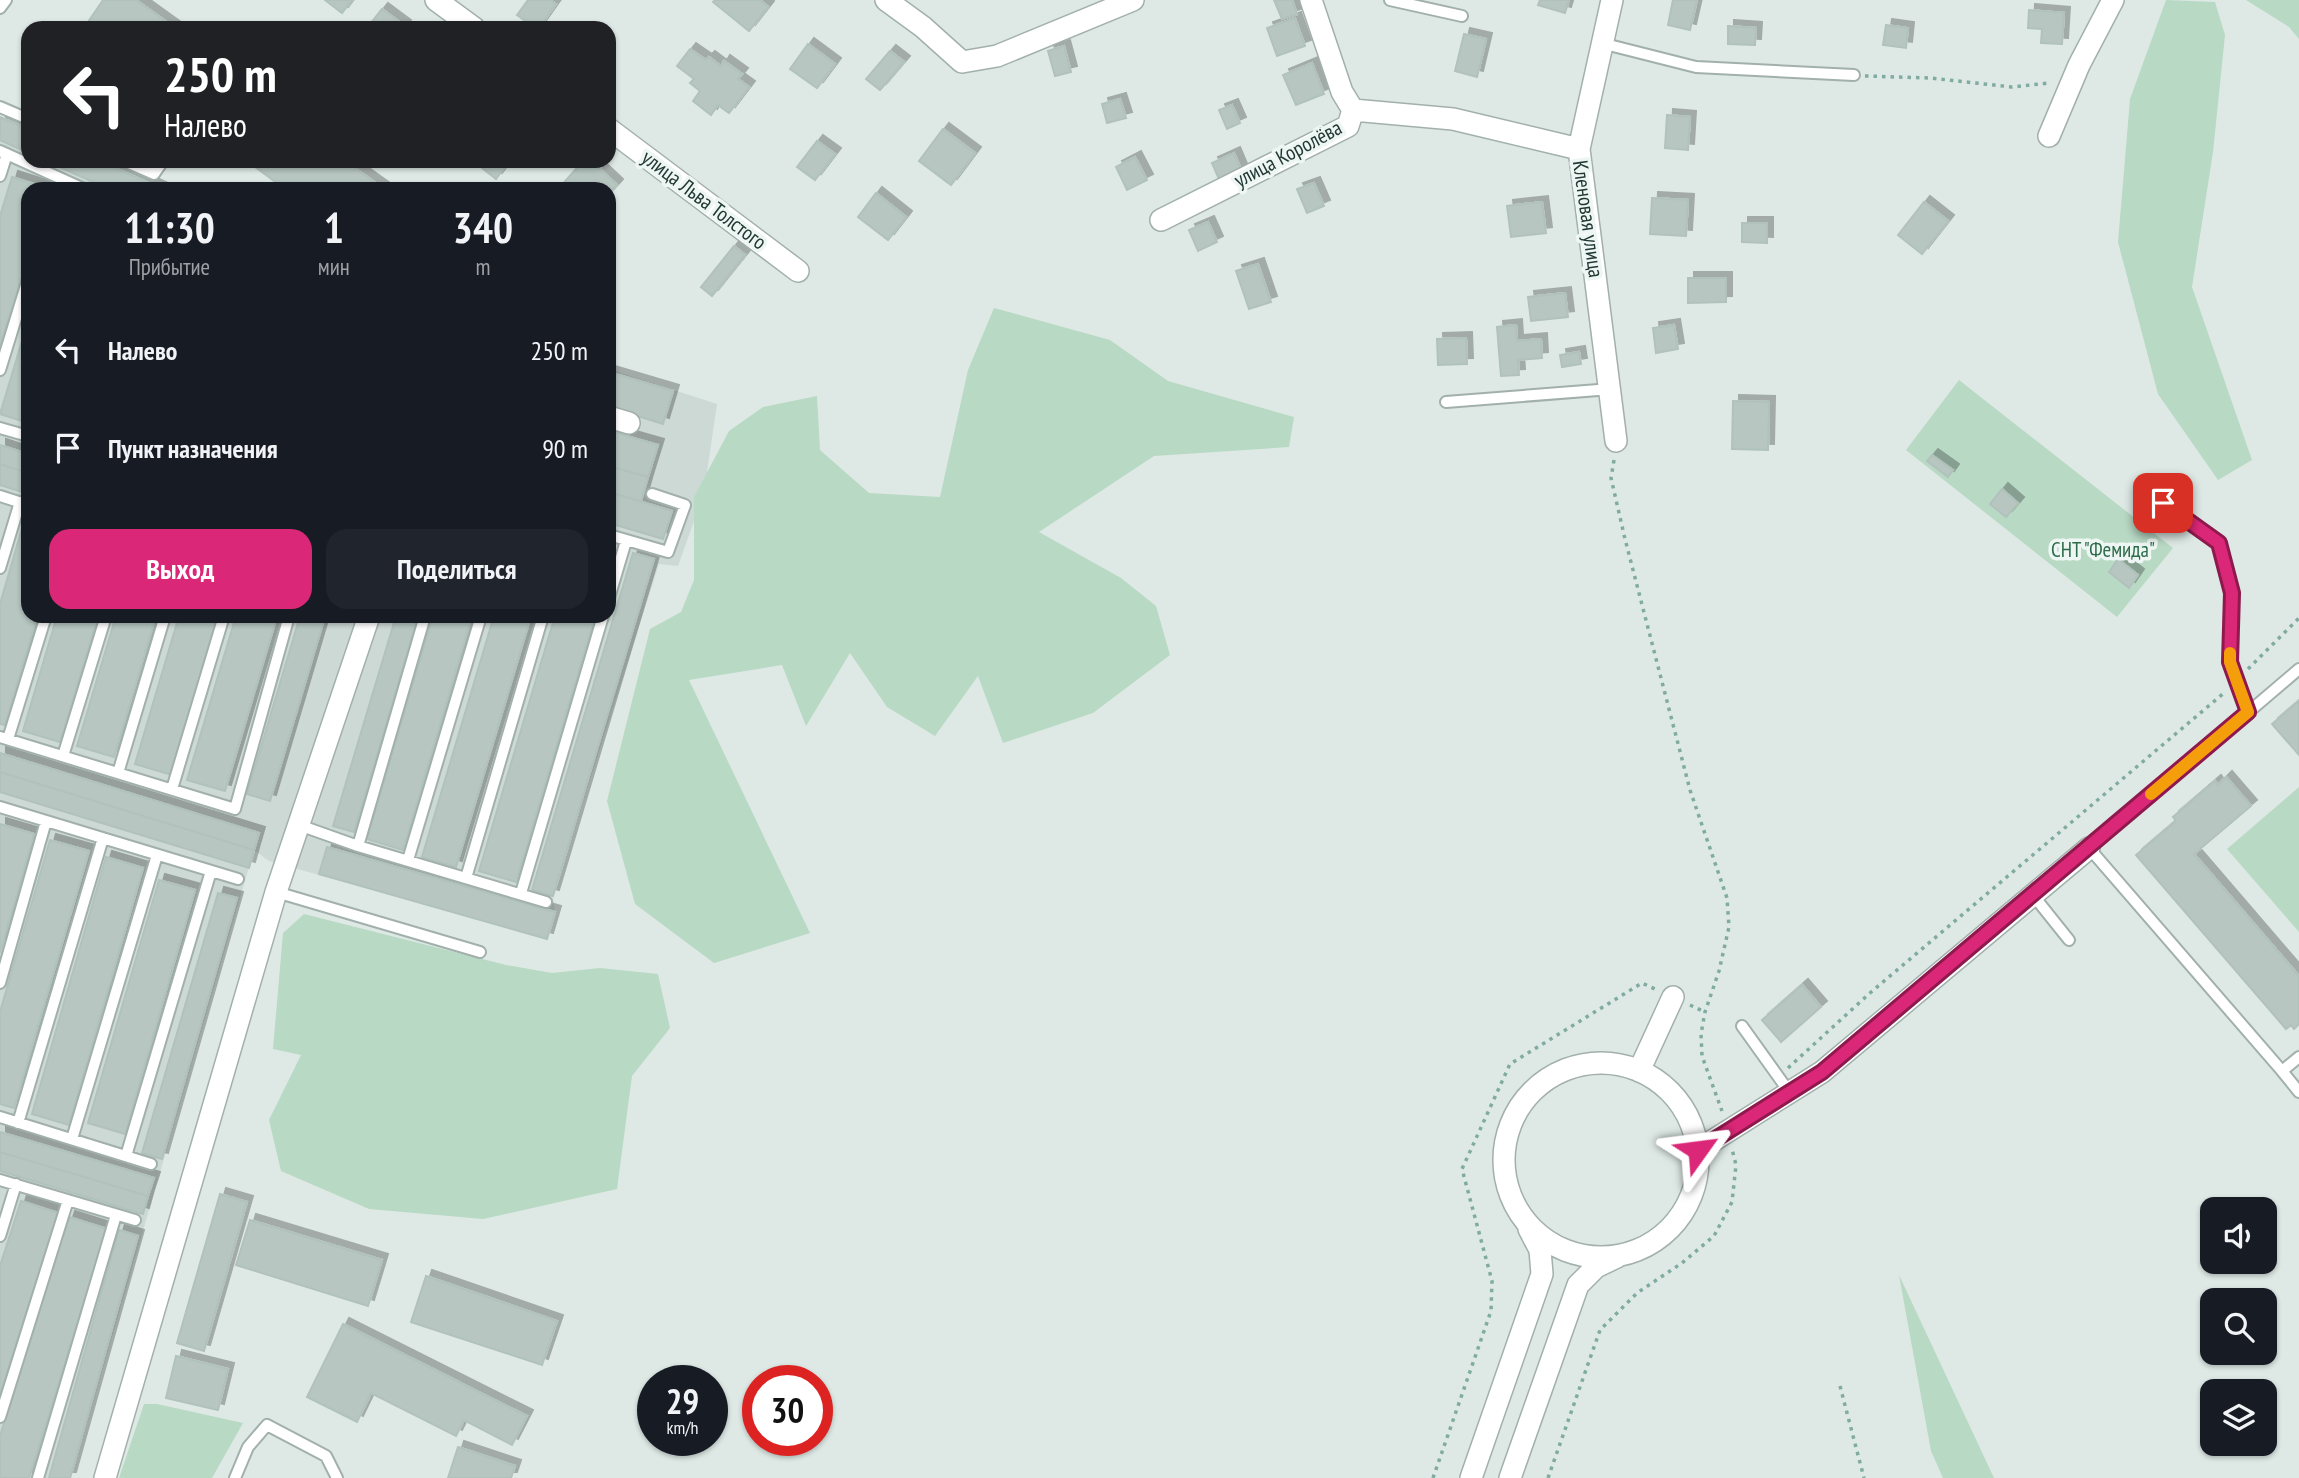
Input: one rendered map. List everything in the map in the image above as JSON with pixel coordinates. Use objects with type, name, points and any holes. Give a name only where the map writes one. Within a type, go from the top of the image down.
[{"type":"street","points":[[436,0],[464,21]]},
{"type":"street","points":[[886,0],[923,27],[962,62],[997,56],[1133,0]]},
{"type":"street","points":[[1311,0],[1342,92],[1353,110]]},
{"type":"street","name":"Кленовая улица","points":[[1612,0],[1579,149],[1616,441]]},
{"type":"street","points":[[2049,136],[2072,82],[2113,0]]},
{"type":"street","name":"улица Королёва","points":[[1161,220],[1348,125],[1353,110],[1453,119],[1579,149]]},
{"type":"street","name":"улица Льва Толстого","points":[[616,134],[798,271]]},
{"type":"street","points":[[105,1478],[276,892],[367,623]]},
{"type":"street","points":[[1698,1150],[1822,1072],[2089,848]]},
{"type":"street","points":[[1639,1071],[1673,997]]},
{"type":"street","points":[[1471,1478],[1542,1274],[1540,1250],[1515,1205],[1504,1170],[1507,1134],[1524,1101],[1551,1077],[1585,1065],[1604,1063],[1639,1071],[1668,1090],[1688,1117],[1698,1150],[1695,1185],[1689,1202],[1668,1231],[1654,1242],[1596,1267],[1578,1285],[1510,1478]]},
{"type":"street","points":[[1525,1220],[1548,1241],[1568,1251],[1590,1257],[1621,1255]]},
{"type":"lane","points":[[0,8],[6,0]]},
{"type":"lane","points":[[1391,0],[1462,16]]},
{"type":"lane","points":[[1601,43],[1696,67],[1854,75]]},
{"type":"lane","points":[[0,107],[21,117]]},
{"type":"lane","points":[[0,176],[3,153],[21,161]]},
{"type":"lane","points":[[38,168],[69,182]]},
{"type":"lane","points":[[140,168],[154,174],[158,168]]},
{"type":"lane","points":[[57,182],[59,177]]},
{"type":"lane","points":[[0,370],[21,302]]},
{"type":"lane","points":[[1446,402],[1611,389]]},
{"type":"lane","points":[[0,428],[21,434]]},
{"type":"lane","points":[[2144,490],[2219,543],[2232,593],[2230,662],[2248,712]]},
{"type":"lane","points":[[616,538],[668,552],[685,505],[652,494]]},
{"type":"lane","points":[[0,496],[21,503]]},
{"type":"lane","points":[[0,568],[21,512]]},
{"type":"lane","points":[[616,574],[626,541]]},
{"type":"lane","points":[[44,623],[4,738],[235,809],[287,623]]},
{"type":"lane","points":[[63,756],[104,623]]},
{"type":"lane","points":[[118,773],[163,623]]},
{"type":"lane","points":[[172,789],[222,623]]},
{"type":"lane","points":[[358,846],[423,623]]},
{"type":"lane","points":[[408,860],[479,623]]},
{"type":"lane","points":[[466,878],[541,623]]},
{"type":"lane","points":[[521,893],[601,623]]},
{"type":"lane","points":[[2299,669],[2089,848],[2299,1092]]},
{"type":"lane","points":[[0,807],[238,879]]},
{"type":"lane","points":[[0,983],[46,821]]},
{"type":"lane","points":[[299,825],[358,846],[546,901]]},
{"type":"lane","points":[[18,1122],[103,838]]},
{"type":"lane","points":[[72,1139],[157,855]]},
{"type":"lane","points":[[126,1156],[211,871]]},
{"type":"lane","points":[[276,892],[480,952]]},
{"type":"lane","points":[[2033,895],[2069,940]]},
{"type":"lane","points":[[1742,1026],[1790,1093]]},
{"type":"lane","points":[[2282,1071],[2299,1057]]},
{"type":"lane","points":[[0,1117],[151,1164]]},
{"type":"lane","points":[[0,1180],[135,1220]]},
{"type":"lane","points":[[0,1236],[16,1184]]},
{"type":"lane","points":[[0,1416],[68,1200]]},
{"type":"lane","points":[[38,1478],[116,1215]]},
{"type":"lane","points":[[235,1478],[248,1447],[267,1425],[326,1456],[337,1478]]},
{"type":"path","points":[[1854,75],[1930,78],[2012,87],[2072,82]]},
{"type":"path","points":[[1548,1478],[1600,1330],[1637,1293],[1682,1263],[1714,1236],[1732,1202],[1736,1165],[1729,1131],[1702,1056],[1701,1034],[1729,928],[1727,898],[1690,790],[1625,539],[1611,478],[1616,441]]},
{"type":"path","points":[[1778,1075],[1870,993],[2225,692],[2299,618]]},
{"type":"path","points":[[1433,1478],[1492,1311],[1492,1281],[1462,1169],[1510,1064],[1642,983],[1705,1012]]},
{"type":"path","points":[[1840,1386],[1864,1478]]},
{"type":"shaded area","points":[[0,117],[21,127],[21,168],[115,168],[146,182],[21,182],[21,623],[616,623],[616,371],[717,404],[704,493],[678,566],[659,564],[553,896],[555,912],[547,939],[269,861],[254,850],[71,1478],[0,1478]]},
{"type":"green space","points":[[2166,0],[2215,2],[2225,35],[2213,152],[2192,287],[2252,460],[2218,480],[2158,394],[2118,242],[2130,99]]},
{"type":"green space","points":[[2246,0],[2299,0],[2299,39],[2289,27]]},
{"type":"green space","points":[[994,308],[1110,340],[1168,381],[1294,417],[1289,447],[1154,456],[1039,532],[1121,578],[1156,606],[1170,655],[1093,713],[1003,743],[978,676],[935,736],[887,707],[850,653],[806,726],[782,665],[689,680],[810,933],[714,963],[635,904],[607,801],[650,629],[681,612],[694,580],[694,497],[729,431],[763,407],[817,396],[820,450],[869,493],[940,497],[968,370]]},
{"type":"green space","name":"СНТ \"Фемида\"","points":[[1959,380],[2173,548],[2117,617],[1906,450]]},
{"type":"green space","points":[[2299,787],[2299,932],[2227,849]]},
{"type":"green space","points":[[304,914],[506,965],[552,973],[600,968],[658,974],[670,1028],[632,1076],[617,1189],[483,1219],[369,1209],[281,1171],[269,1120],[301,1055],[273,1049],[283,933]]},
{"type":"green space","points":[[1899,1275],[1994,1478],[1943,1478],[1931,1451]]},
{"type":"green space","points":[[144,1404],[157,1404],[243,1423],[212,1478],[119,1478]]},
{"type":"building","points":[[103,0],[136,0],[165,21],[89,21]]},
{"type":"building","points":[[325,0],[352,0],[342,13]]},
{"type":"building","points":[[528,0],[550,0],[556,4],[544,21],[525,21],[517,15]]},
{"type":"building","points":[[760,0],[768,7],[749,31],[713,2]]},
{"type":"building","points":[[1274,0],[1292,0],[1297,14],[1282,19]]},
{"type":"building","points":[[1540,0],[1569,0],[1565,13],[1538,5]]},
{"type":"building","points":[[1673,0],[1697,0],[1690,30],[1668,25]]},
{"type":"building","points":[[382,9],[398,21],[373,21]]},
{"type":"building","points":[[2029,10],[2064,13],[2062,44],[2041,43],[2042,29],[2028,28]]},
{"type":"building","points":[[1295,18],[1305,46],[1277,56],[1267,28]]},
{"type":"building","points":[[1886,25],[1908,28],[1906,48],[1883,45]]},
{"type":"building","points":[[1728,26],[1756,28],[1755,45],[1728,44]]},
{"type":"building","points":[[1464,34],[1486,39],[1477,77],[1455,71]]},
{"type":"building","points":[[808,44],[835,64],[817,88],[790,69]]},
{"type":"building","points":[[1064,46],[1071,72],[1055,76],[1048,51]]},
{"type":"building","points":[[690,49],[706,60],[709,57],[721,66],[724,61],[742,74],[738,79],[749,87],[729,113],[718,105],[711,115],[693,101],[700,91],[690,83],[694,79],[677,66]]},
{"type":"building","points":[[890,51],[904,62],[880,90],[866,79]]},
{"type":"building","points":[[1312,63],[1324,94],[1296,105],[1283,75]]},
{"type":"building","points":[[1120,99],[1126,118],[1107,123],[1102,104]]},
{"type":"building","points":[[1232,105],[1240,123],[1227,129],[1219,110]]},
{"type":"building","points":[[1667,115],[1690,117],[1688,150],[1665,148]]},
{"type":"building","points":[[0,117],[21,126],[21,150],[0,140]]},
{"type":"building","points":[[943,129],[975,153],[951,185],[919,161]]},
{"type":"building","points":[[817,141],[835,154],[815,180],[797,167]]},
{"type":"building","points":[[1234,153],[1243,174],[1221,184],[1212,163]]},
{"type":"building","points":[[1135,157],[1147,180],[1127,190],[1116,167]]},
{"type":"building","points":[[62,168],[116,168],[146,182],[93,182]]},
{"type":"building","points":[[256,168],[355,168],[374,182],[276,182]]},
{"type":"building","points":[[482,168],[504,168],[496,179]]},
{"type":"building","points":[[577,168],[599,168],[614,182],[564,182]]},
{"type":"building","points":[[12,177],[28,182],[21,182],[21,279],[0,345],[0,216]]},
{"type":"building","points":[[1314,183],[1324,206],[1307,213],[1297,189]]},
{"type":"building","points":[[876,193],[906,217],[888,240],[858,217]]},
{"type":"building","points":[[1652,198],[1688,200],[1686,236],[1650,234]]},
{"type":"building","points":[[1542,202],[1546,233],[1511,237],[1507,206]]},
{"type":"building","points":[[1924,202],[1948,221],[1922,254],[1898,235]]},
{"type":"building","points":[[1208,222],[1217,242],[1198,251],[1189,230]]},
{"type":"building","points":[[1742,223],[1767,223],[1767,243],[1742,242]]},
{"type":"building","points":[[734,246],[745,255],[712,296],[701,287]]},
{"type":"building","points":[[1258,264],[1271,302],[1249,309],[1236,271]]},
{"type":"building","points":[[1688,278],[1726,278],[1726,302],[1688,303]]},
{"type":"building","points":[[1565,293],[1568,317],[1531,321],[1528,297]]},
{"type":"building","points":[[1516,325],[1517,341],[1541,339],[1542,358],[1518,360],[1519,375],[1501,376],[1497,327]]},
{"type":"building","points":[[1674,325],[1678,349],[1656,353],[1653,328]]},
{"type":"building","points":[[1466,338],[1467,364],[1438,365],[1437,339]]},
{"type":"building","points":[[21,344],[21,421],[0,414]]},
{"type":"building","points":[[1579,352],[1581,364],[1562,367],[1560,355]]},
{"type":"building","points":[[616,374],[673,391],[663,424],[616,409]]},
{"type":"building","points":[[1733,401],[1769,402],[1768,450],[1732,449]]},
{"type":"building","points":[[616,433],[658,445],[648,477],[616,468]]},
{"type":"building","points":[[0,445],[21,452],[21,471],[0,464]]},
{"type":"building","points":[[1932,455],[1953,470],[1948,477],[1927,461]]},
{"type":"building","points":[[0,464],[21,471],[21,492],[0,485]]},
{"type":"building","points":[[616,468],[648,477],[641,501],[616,494]]},
{"type":"building","points":[[2002,489],[2018,503],[2006,517],[1990,504]]},
{"type":"building","points":[[616,494],[672,511],[663,539],[616,525]]},
{"type":"building","points":[[21,532],[21,623],[35,623],[5,725],[0,724],[0,604]]},
{"type":"building","points":[[633,553],[654,559],[553,896],[532,890],[612,623],[616,623],[616,610]]},
{"type":"building","points":[[2118,559],[2138,575],[2129,588],[2109,572]]},
{"type":"building","points":[[55,623],[96,623],[60,742],[23,731]]},
{"type":"building","points":[[114,623],[154,623],[114,757],[77,746]]},
{"type":"building","points":[[177,623],[217,623],[172,775],[135,764]]},
{"type":"building","points":[[234,623],[275,623],[225,791],[187,780]]},
{"type":"building","points":[[298,623],[323,623],[270,801],[247,794]]},
{"type":"building","points":[[394,623],[416,623],[354,832],[333,826]]},
{"type":"building","points":[[431,623],[470,623],[403,850],[367,839]]},
{"type":"building","points":[[492,623],[529,623],[456,867],[422,857]]},
{"type":"building","points":[[553,623],[593,623],[516,882],[479,871]]},
{"type":"building","points":[[2299,701],[2299,755],[2272,724]]},
{"type":"building","points":[[0,753],[259,833],[254,850],[0,772]]},
{"type":"building","points":[[0,772],[254,850],[249,868],[0,792]]},
{"type":"building","points":[[2226,777],[2251,806],[2194,854],[2299,976],[2299,1024],[2294,1029],[2291,1025],[2286,1029],[2136,855],[2176,821],[2173,817],[2215,781],[2218,785]]},
{"type":"building","points":[[0,824],[34,834],[0,953]]},
{"type":"building","points":[[50,840],[89,851],[14,1108],[0,1104],[0,1012]]},
{"type":"building","points":[[327,847],[555,912],[547,939],[319,874]]},
{"type":"building","points":[[106,857],[143,868],[69,1125],[32,1114]]},
{"type":"building","points":[[159,880],[195,890],[125,1134],[88,1123]]},
{"type":"building","points":[[218,893],[237,898],[162,1159],[142,1153]]},
{"type":"building","points":[[1802,985],[1821,1007],[1781,1042],[1762,1020]]},
{"type":"building","points":[[0,1132],[154,1178],[148,1196],[0,1152]]},
{"type":"building","points":[[0,1152],[148,1196],[143,1214],[0,1171]]},
{"type":"building","points":[[220,1194],[247,1202],[204,1351],[177,1343]]},
{"type":"building","points":[[21,1201],[58,1213],[0,1395],[0,1266]]},
{"type":"building","points":[[69,1217],[107,1229],[29,1478],[0,1478],[0,1436]]},
{"type":"building","points":[[250,1220],[382,1260],[368,1306],[236,1265]]},
{"type":"building","points":[[119,1230],[138,1236],[70,1478],[49,1478]]},
{"type":"building","points":[[426,1276],[557,1321],[542,1365],[411,1322]]},
{"type":"building","points":[[343,1324],[527,1416],[512,1445],[464,1420],[456,1436],[371,1393],[357,1422],[307,1397]]},
{"type":"building","points":[[176,1356],[228,1369],[218,1410],[166,1398]]},
{"type":"building","points":[[458,1447],[515,1466],[511,1478],[448,1478]]},
{"type":"slow traffic","points":[[2151,794],[2248,712],[2230,662],[2230,653]]},
{"type":"route","points":[[1698,1150],[1822,1072],[2248,712],[2230,662],[2232,593],[2219,543],[2163,503]]}]
